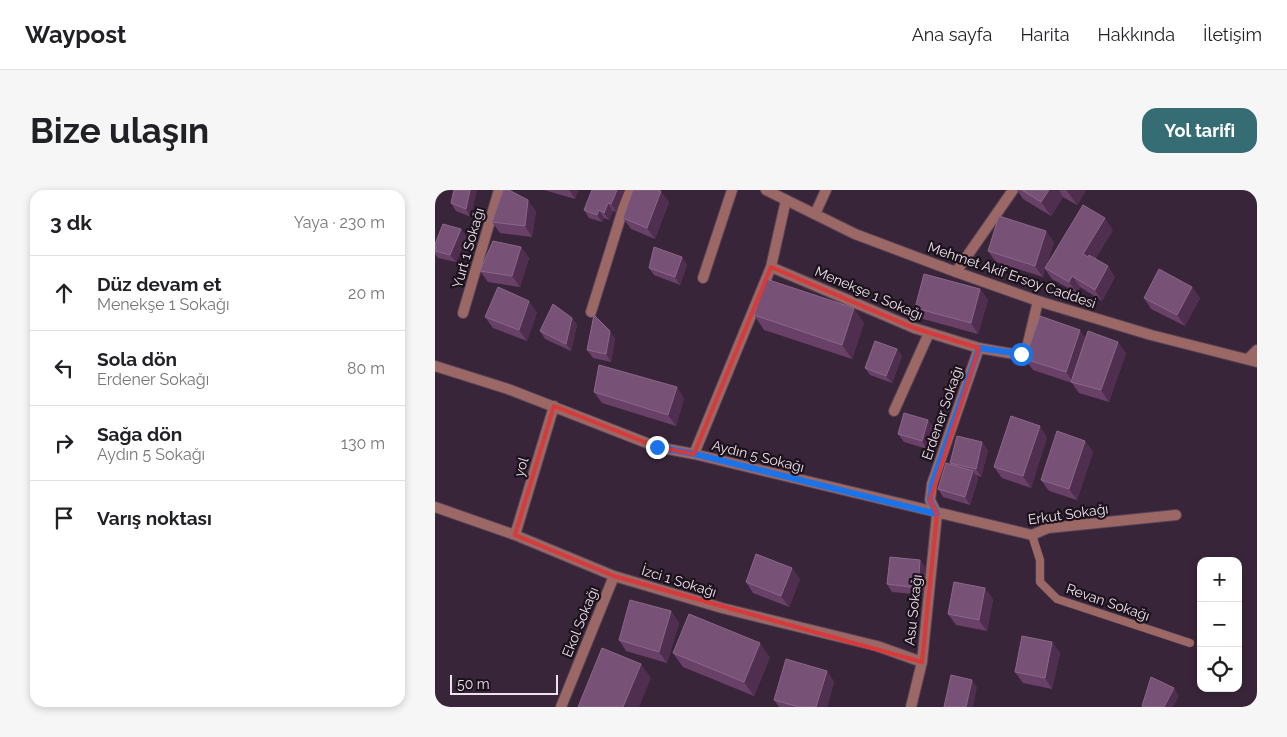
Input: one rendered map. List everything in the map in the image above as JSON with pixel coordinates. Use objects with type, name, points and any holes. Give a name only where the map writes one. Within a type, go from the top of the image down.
[{"type":"street","name":"Yurt 1 Sokağı","points":[[463,313],[499,190]]},
{"type":"street","points":[[591,312],[629,190]]},
{"type":"street","points":[[703,278],[732,190]]},
{"type":"street","name":"Mehmet Akif Ersoy Caddesi","points":[[767,190],[855,234],[956,272],[1039,301],[1151,335],[1253,360]]},
{"type":"street","points":[[815,214],[826,190]]},
{"type":"street","points":[[956,272],[1013,190]]},
{"type":"street","points":[[695,454],[771,267],[786,200]]},
{"type":"street","name":"Menekşe 1 Sokağı","points":[[771,267],[914,328],[979,348],[1025,356],[1039,301]]},
{"type":"street","points":[[894,411],[929,333]]},
{"type":"street","name":"Erdener Sokağı","points":[[937,514],[930,500],[932,484],[979,348]]},
{"type":"street","points":[[1253,360],[1257,350]]},
{"type":"street","name":"Aydın 5 Sokağı","points":[[435,366],[508,389],[657,447],[695,454],[937,514]]},
{"type":"street","name":"yol","points":[[515,535],[553,406]]},
{"type":"street","name":"İzci 1 Sokağı","points":[[435,507],[515,535],[614,576],[722,608],[877,646],[922,662]]},
{"type":"street","name":"Erkut Sokağı","points":[[937,514],[1032,536],[1048,528],[1176,516]]},
{"type":"street","name":"Asu Sokağı","points":[[911,707],[922,662],[937,514]]},
{"type":"street","name":"Ekol Sokağı","points":[[561,707],[614,576]]},
{"type":"lane","name":"Revan Sokağı","points":[[1032,536],[1040,560],[1040,582],[1057,599],[1190,643]]},
{"type":"highlighted area","points":[[771,267],[914,328],[979,348],[930,500],[937,514],[922,662],[614,576],[515,535],[554,406],[657,447],[694,454]]},
{"type":"building","points":[[454,190],[470,190],[466,209],[451,203]]},
{"type":"building","points":[[503,190],[509,190],[528,200],[525,226],[492,222]]},
{"type":"building","points":[[592,190],[617,190],[611,204],[608,203],[604,213],[599,210],[597,215],[584,210]]},
{"type":"building","points":[[633,190],[661,191],[647,228],[623,218]]},
{"type":"building","points":[[1022,190],[1049,190],[1041,202]]},
{"type":"building","points":[[1083,205],[1105,218],[1083,254],[1088,257],[1089,255],[1108,266],[1095,290],[1072,276],[1069,282],[1045,268]]},
{"type":"building","points":[[999,216],[1046,231],[1035,266],[988,251]]},
{"type":"building","points":[[443,224],[461,229],[450,255],[435,251],[435,244]]},
{"type":"building","points":[[493,241],[521,247],[512,276],[480,271]]},
{"type":"building","points":[[654,247],[682,257],[675,277],[649,268]]},
{"type":"building","points":[[1159,269],[1192,287],[1177,315],[1144,298]]},
{"type":"building","points":[[924,274],[980,289],[971,323],[915,308]]},
{"type":"building","points":[[766,279],[854,308],[842,345],[754,315]]},
{"type":"building","points":[[498,287],[529,301],[519,330],[485,317]]},
{"type":"building","points":[[553,304],[572,318],[566,344],[540,331]]},
{"type":"building","points":[[594,315],[610,331],[606,354],[587,350]]},
{"type":"building","points":[[1040,316],[1080,330],[1066,372],[1025,359]]},
{"type":"building","points":[[1088,331],[1118,342],[1101,390],[1071,382]]},
{"type":"building","points":[[875,341],[897,349],[886,376],[865,368]]},
{"type":"building","points":[[599,365],[677,387],[668,415],[594,392]]},
{"type":"building","points":[[904,413],[928,420],[922,441],[898,434]]},
{"type":"building","points":[[1011,416],[1040,426],[1023,476],[994,467]]},
{"type":"building","points":[[1057,431],[1085,441],[1069,489],[1041,480]]},
{"type":"building","points":[[957,436],[982,442],[976,469],[950,463]]},
{"type":"building","points":[[946,463],[973,471],[965,497],[938,489]]},
{"type":"building","points":[[756,554],[792,568],[781,596],[746,582]]},
{"type":"building","points":[[890,557],[920,560],[918,588],[887,584]]},
{"type":"building","points":[[954,582],[985,588],[979,620],[948,614]]},
{"type":"building","points":[[630,600],[671,611],[659,652],[619,640]]},
{"type":"building","points":[[689,614],[760,643],[744,682],[673,653]]},
{"type":"building","points":[[1022,636],[1052,642],[1045,678],[1015,672]]},
{"type":"building","points":[[602,648],[641,664],[623,707],[578,707]]},
{"type":"building","points":[[786,659],[827,671],[816,707],[799,707],[774,700]]},
{"type":"building","points":[[951,675],[972,680],[966,707],[944,707]]},
{"type":"building","points":[[1151,677],[1174,688],[1164,707],[1142,706]]},
{"type":"route","points":[[657,447],[695,454],[937,514],[930,500],[932,484],[979,348],[1021,354]]}]
